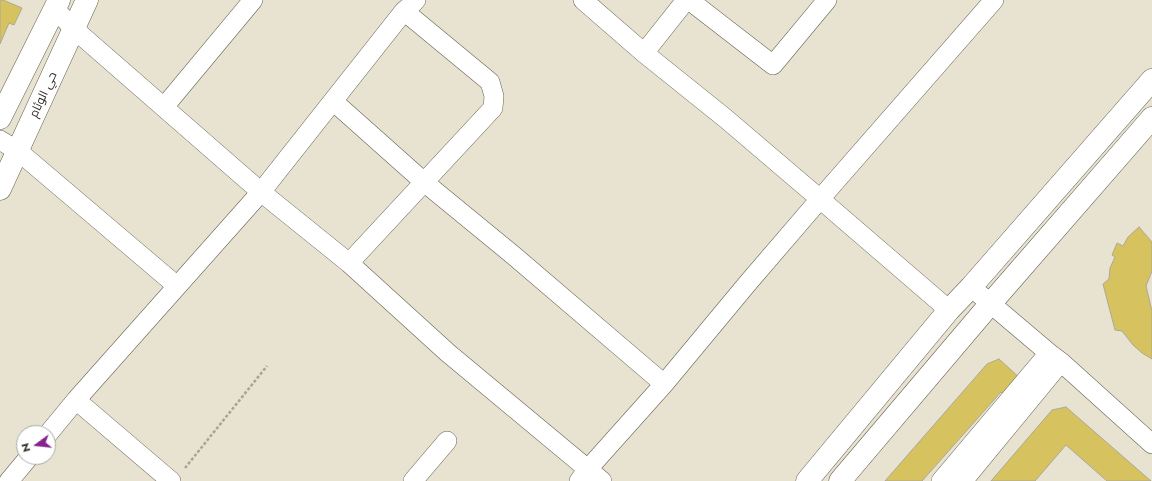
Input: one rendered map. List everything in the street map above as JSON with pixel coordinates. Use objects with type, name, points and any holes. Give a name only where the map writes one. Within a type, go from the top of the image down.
[{"type":"street","name":"حي الوئام","points":[[0,189],[9,146],[74,29],[87,0]]},
{"type":"street","points":[[164,107],[253,0]]},
{"type":"street","points":[[583,0],[644,53],[725,118],[949,310]]},
{"type":"street","points":[[644,53],[688,0],[772,65],[827,0]]},
{"type":"street","points":[[0,118],[57,5],[74,29],[261,192],[349,263],[448,353],[590,477],[664,384],[747,284],[985,3]]},
{"type":"street","points":[[55,425],[261,192],[408,4],[490,82],[494,96],[494,108],[349,263]]},
{"type":"street","points":[[807,481],[949,310],[1152,80]]},
{"type":"street","points":[[333,101],[424,182],[514,255],[664,384]]},
{"type":"street","points":[[840,481],[991,303],[1152,118]]},
{"type":"street","points":[[9,146],[177,286]]},
{"type":"street","points":[[971,286],[1152,444]]},
{"type":"street","points":[[941,481],[1055,358]]},
{"type":"street","points":[[963,481],[1055,358]]},
{"type":"street","points":[[76,400],[177,475]]},
{"type":"street","points":[[413,481],[447,441]]},
{"type":"street","points":[[9,481],[22,465]]},
{"type":"path","points":[[177,475],[267,366]]},
{"type":"building","points":[[0,0],[22,8],[14,25],[9,23],[0,44]]},
{"type":"building","points":[[1139,227],[1152,242],[1152,271],[1146,286],[1152,311],[1152,359],[1133,345],[1122,331],[1115,330],[1103,284],[1109,279],[1110,268],[1115,257],[1112,255],[1117,243],[1123,246],[1128,237]]},
{"type":"building","points":[[999,359],[1021,379],[1006,396],[1001,392],[922,481],[885,481],[987,364]]},
{"type":"building","points":[[1066,407],[1151,481],[1107,481],[1066,445],[1035,481],[991,481],[1052,410]]}]
